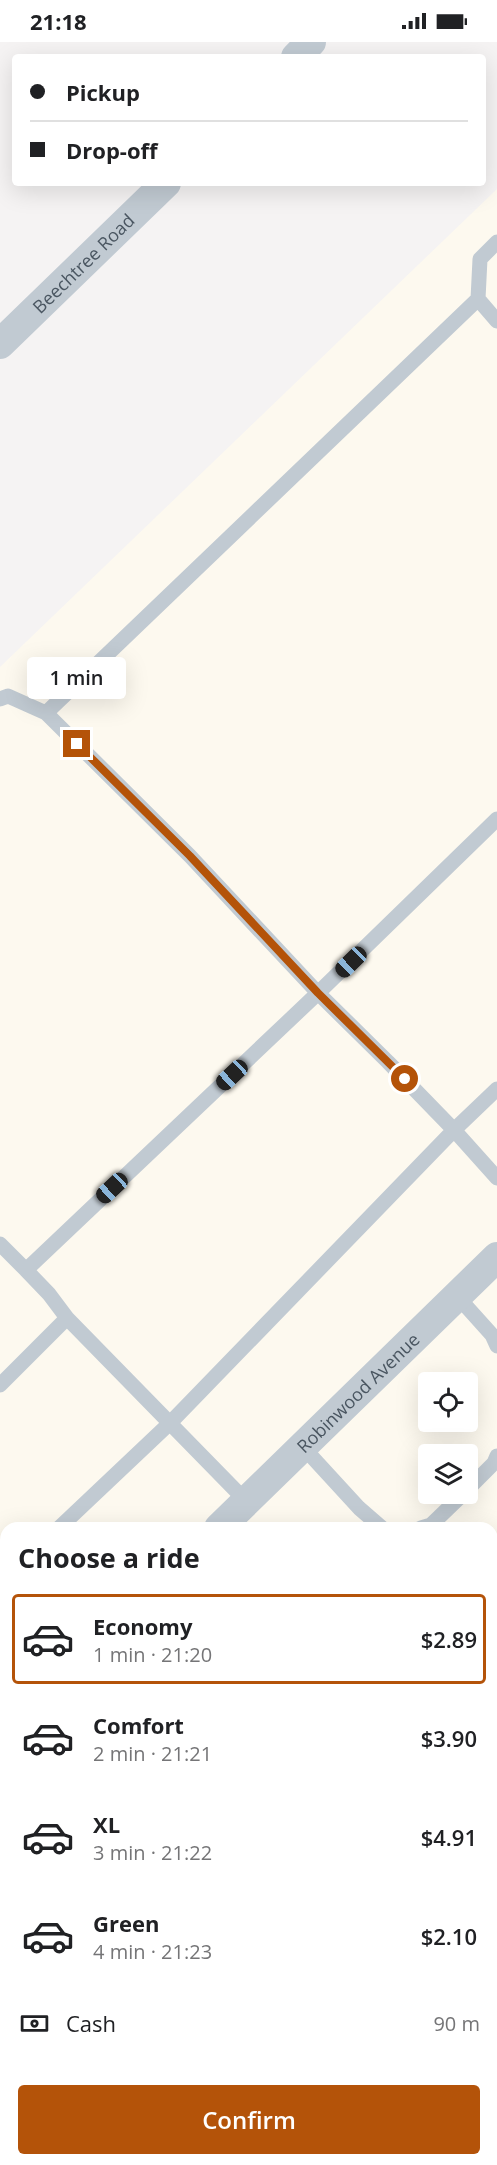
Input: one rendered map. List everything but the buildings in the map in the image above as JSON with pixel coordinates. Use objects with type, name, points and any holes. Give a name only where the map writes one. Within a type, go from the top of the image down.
[{"type":"street","points":[[299,54],[311,42]]},
{"type":"street","name":"Beechtree Road","points":[[0,344],[163,186]]},
{"type":"street","name":"Robinwood Avenue","points":[[225,1522],[497,1257]]},
{"type":"lane","points":[[46,713],[478,299],[480,259],[497,242]]},
{"type":"lane","points":[[478,299],[497,321]]},
{"type":"lane","points":[[0,699],[8,696],[46,713],[190,856],[318,993],[454,1130],[497,1178]]},
{"type":"lane","points":[[26,1270],[318,993],[497,819]]},
{"type":"lane","points":[[65,1522],[171,1422],[454,1130],[497,1089]]},
{"type":"lane","points":[[0,1244],[49,1294],[67,1318],[246,1501]]},
{"type":"lane","points":[[457,1296],[492,1335],[497,1346]]},
{"type":"lane","points":[[0,1385],[67,1318]]},
{"type":"lane","points":[[303,1447],[359,1508],[375,1522]]},
{"type":"lane","points":[[478,1479],[494,1463],[497,1456]]},
{"type":"lane","points":[[434,1522],[453,1504]]},
{"type":"shaded area","points":[[497,189],[497,1522],[0,1522],[0,667]]},
{"type":"route","points":[[77,744],[190,856],[318,993],[405,1079]]}]
